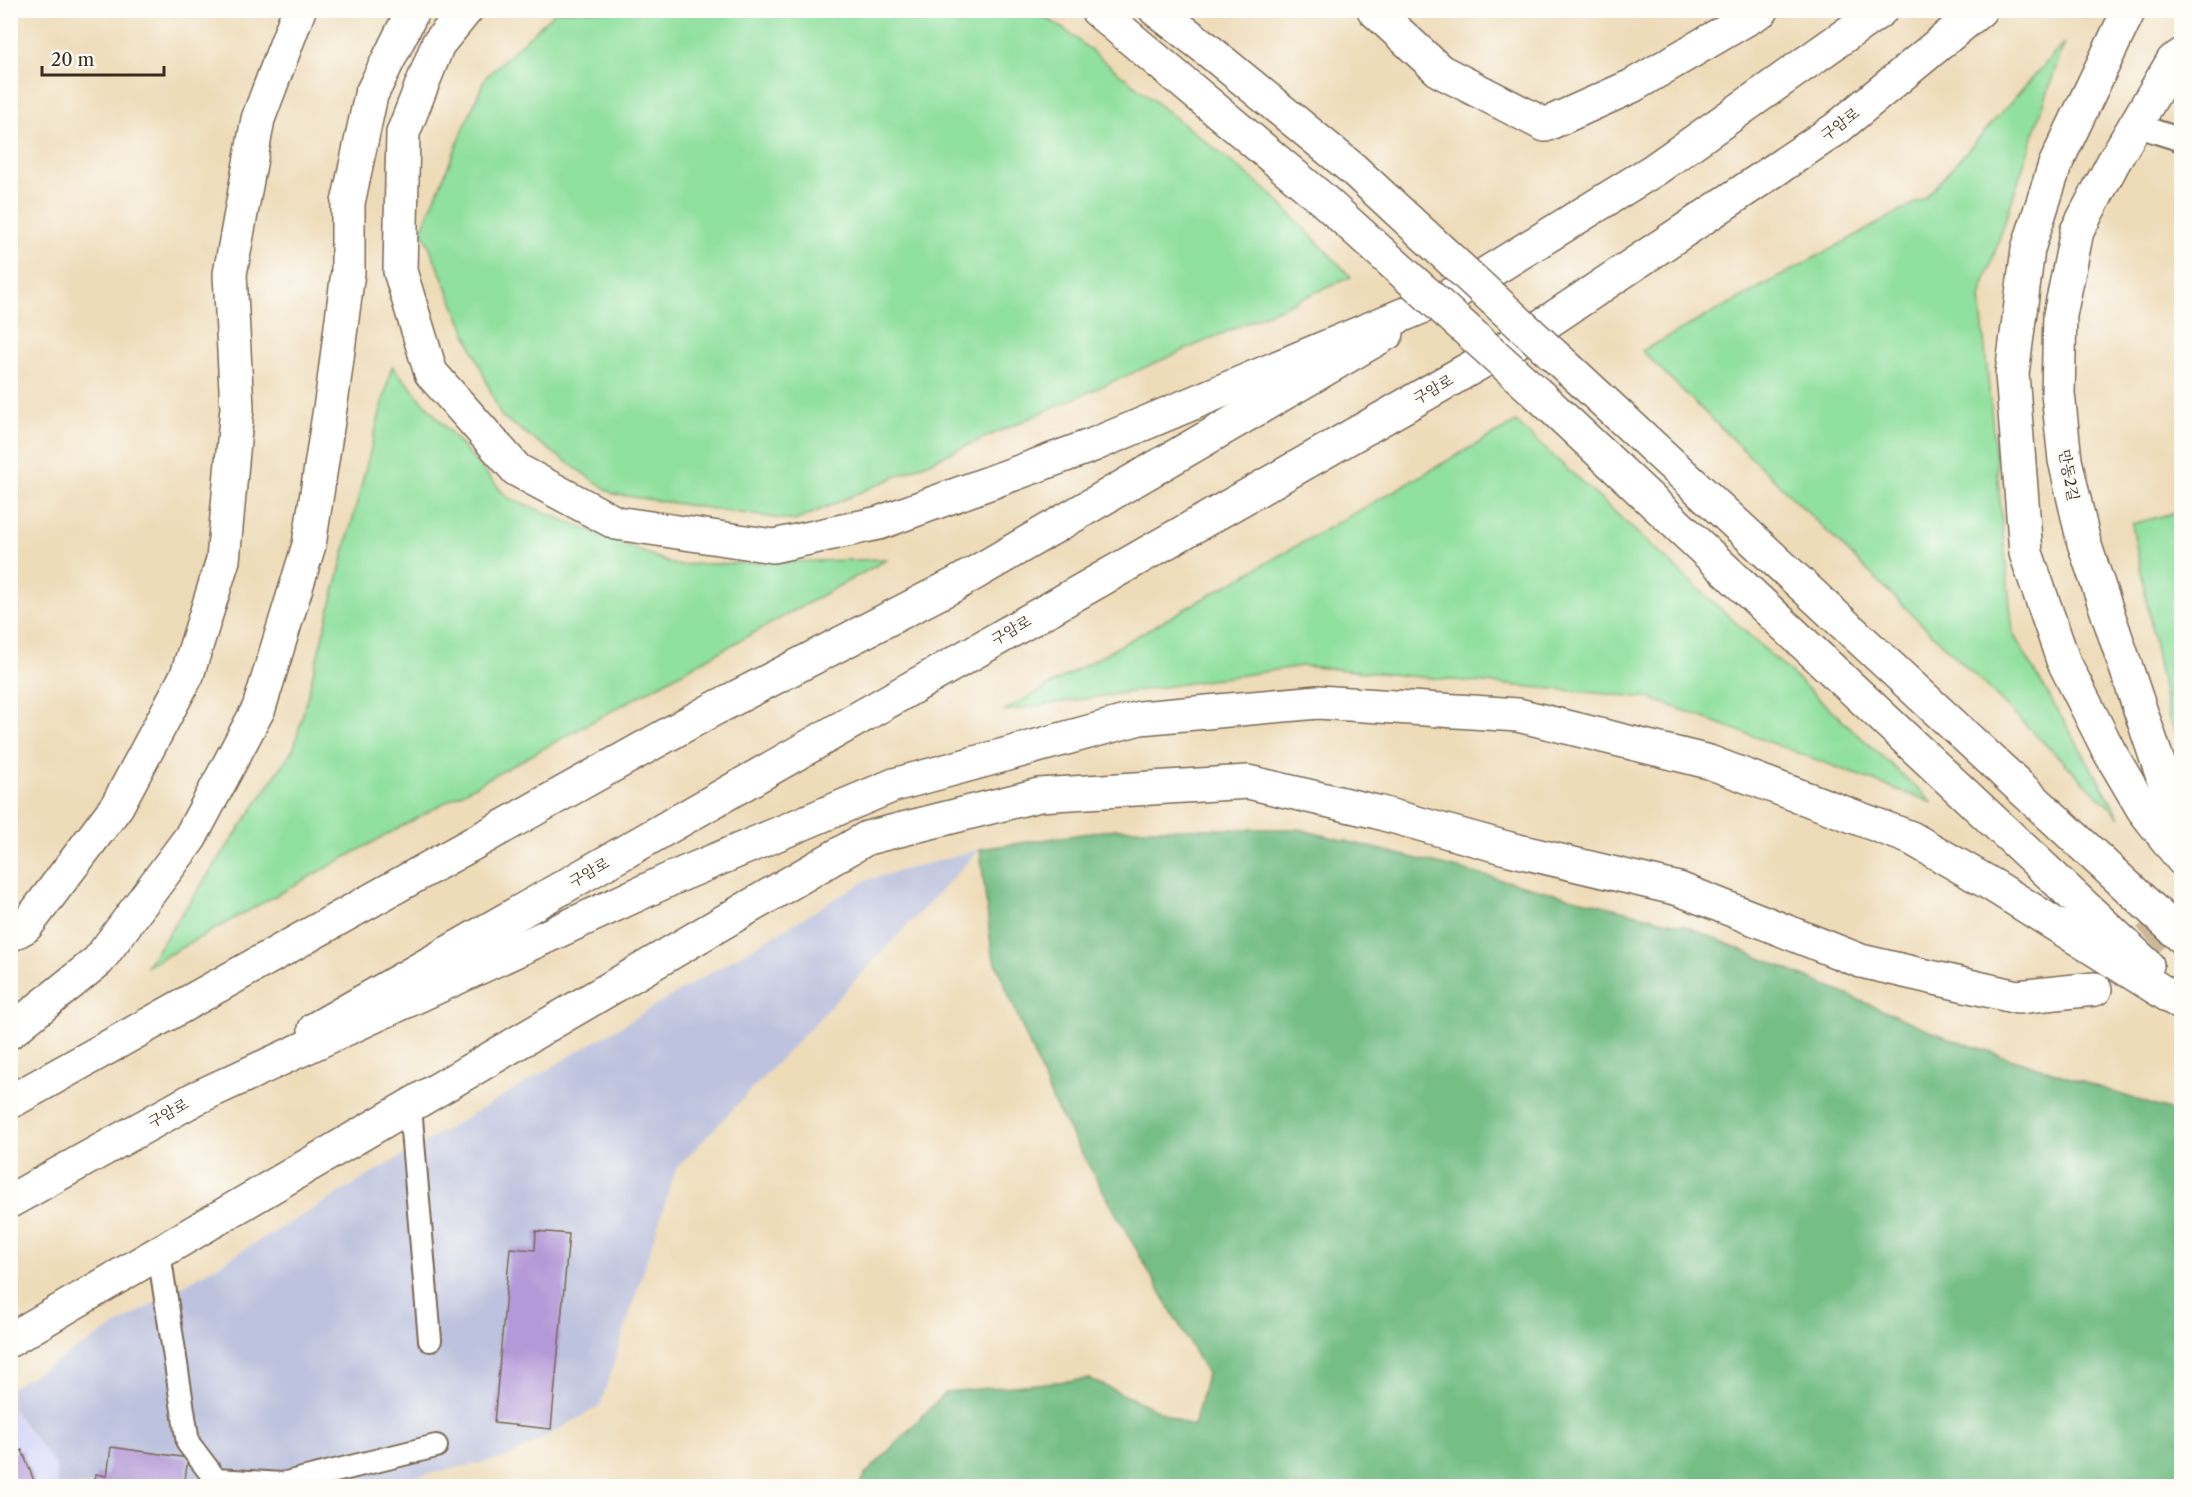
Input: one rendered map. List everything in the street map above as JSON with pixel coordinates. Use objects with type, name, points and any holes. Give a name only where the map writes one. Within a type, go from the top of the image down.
[{"type":"main road","points":[[10,935],[26,926],[117,806],[187,675],[223,560],[237,408],[230,274],[258,119],[299,10]]},
{"type":"main road","points":[[10,1032],[98,961],[190,838],[259,708],[309,546],[348,272],[348,203],[371,95],[413,10]]},
{"type":"main road","points":[[466,10],[438,44],[403,134],[400,271],[431,373],[517,470],[616,523],[773,546],[879,523],[1093,445],[1455,293]]},
{"type":"main road","points":[[1097,10],[1321,198],[1540,396],[2181,999]]},
{"type":"main road","points":[[1156,10],[1354,170],[2181,938]]},
{"type":"main road","points":[[1374,10],[1440,70],[1545,125],[1632,86],[1762,10]]},
{"type":"main road","points":[[10,1102],[699,716],[956,584],[1455,293],[1654,170],[1881,10]]},
{"type":"main road","name":"구암로","points":[[10,1201],[194,1099],[1525,337],[1836,129],[1980,10]]},
{"type":"main road","points":[[2129,10],[2055,165],[2028,249],[2012,374],[2026,553],[2063,660],[2109,751],[2143,809],[2181,859]]},
{"type":"main road","name":"만동2길","points":[[2181,56],[2173,61],[2077,231],[2060,315],[2058,393],[2065,460],[2084,543],[2177,819],[2181,825]]},
{"type":"main road","points":[[194,1099],[673,878],[894,785],[1140,718],[1318,702],[1518,715],[1709,762],[1911,837],[1994,886],[2181,1004]]},
{"type":"main road","points":[[10,1340],[867,838],[1039,795],[1248,782],[1377,812],[1510,849],[1679,890],[1861,960],[2018,997],[2095,989]]},
{"type":"lane","points":[[2135,125],[2181,140]]},
{"type":"lane","points":[[410,1107],[430,1340]]},
{"type":"lane","points":[[159,1253],[188,1443],[216,1480],[282,1484],[436,1446]]},
{"type":"shaded area","points":[[980,849],[676,1169],[600,1406],[509,1457],[371,1486],[57,1486],[56,1466],[11,1407],[11,1388],[867,880]]},
{"type":"shaded area","points":[[10,1407],[56,1466],[57,1486],[11,1486]]},
{"type":"green space","points":[[556,11],[1036,11],[1065,30],[1269,192],[1351,277],[795,521],[613,494],[501,416],[422,229],[485,78]]},
{"type":"green space","points":[[2064,43],[1980,297],[2013,634],[2120,817],[1642,351],[1925,198]]},
{"type":"green space","points":[[392,366],[507,497],[675,565],[888,559],[146,967],[294,748]]},
{"type":"green space","points":[[1516,422],[1933,803],[1650,698],[1302,666],[1004,711]]},
{"type":"green space","points":[[2182,511],[2181,742],[2169,719],[2132,524]]},
{"type":"green space","points":[[1116,829],[1298,829],[1686,926],[1948,1038],[2181,1114],[2181,1486],[859,1486],[864,1476],[946,1392],[1090,1379],[1194,1427],[1207,1374],[1054,1104],[992,954],[980,849]]},
{"type":"building","points":[[536,1231],[569,1234],[551,1429],[494,1423],[510,1248],[535,1250]]},
{"type":"building","points":[[111,1447],[188,1458],[184,1486],[94,1486],[96,1474],[107,1476]]},
{"type":"building","points":[[22,1450],[36,1486],[10,1486],[10,1455]]},
{"type":"tunnel","points":[[2112,973],[2182,909]]}]
